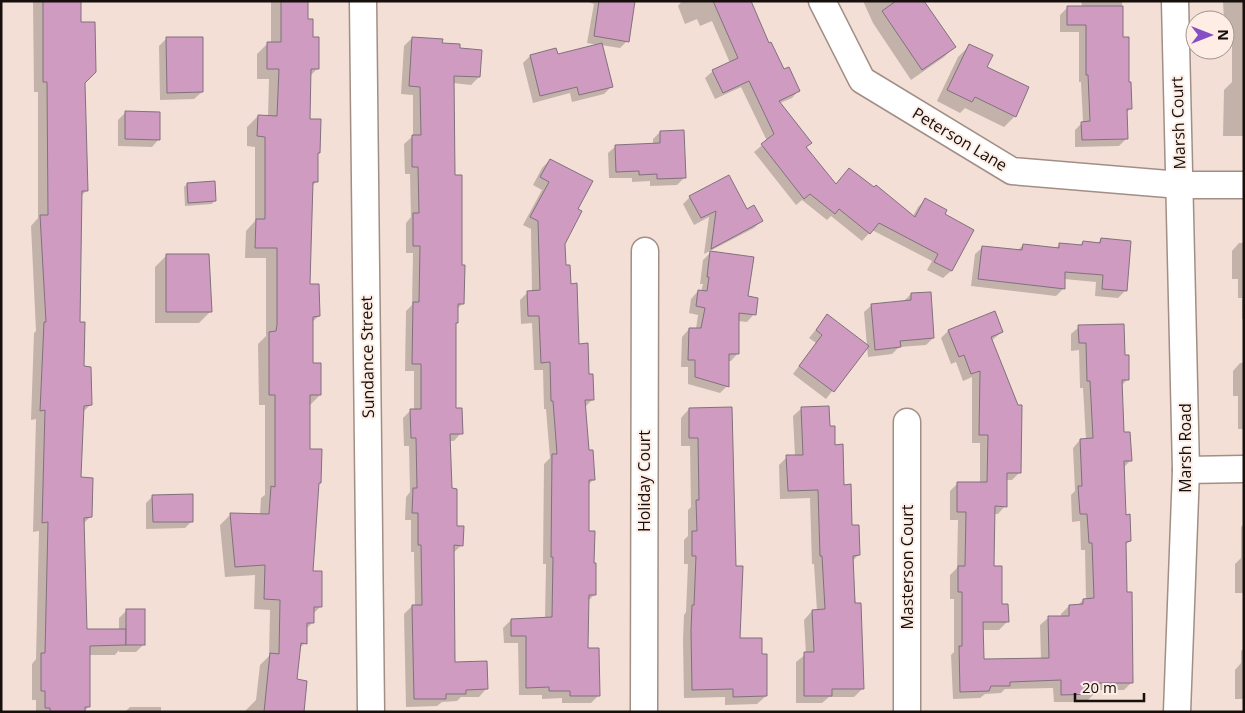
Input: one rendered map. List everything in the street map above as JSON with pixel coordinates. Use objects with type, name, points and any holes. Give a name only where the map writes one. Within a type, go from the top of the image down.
[{"type":"street","name":"Sundance Street","points":[[363,1],[371,712]]},
{"type":"street","name":"Peterson Lane","points":[[822,1],[862,80],[1012,171],[1180,185],[1244,185]]},
{"type":"street","name":"Marsh Court","points":[[1174,1],[1180,185]]},
{"type":"street","name":"Marsh Road","points":[[1177,712],[1186,470],[1180,185]]},
{"type":"street","name":"Holiday Court","points":[[644,712],[645,251]]},
{"type":"street","name":"Masterson Court","points":[[907,422],[907,712]]},
{"type":"street","points":[[1186,470],[1244,469]]},
{"type":"building","points":[[43,1],[81,1],[81,22],[95,22],[96,72],[85,83],[88,191],[82,191],[80,322],[85,322],[84,366],[91,367],[92,405],[84,406],[81,477],[93,478],[92,517],[84,518],[87,629],[126,629],[126,645],[90,646],[90,707],[85,707],[85,712],[50,712],[50,708],[45,708],[45,691],[41,691],[41,653],[45,653],[48,522],[42,523],[45,410],[40,411],[44,322],[46,322],[40,215],[48,215],[47,82],[43,82]]},
{"type":"building","points":[[281,1],[308,1],[308,19],[313,19],[313,37],[319,37],[319,69],[311,69],[310,119],[321,119],[318,182],[313,182],[310,284],[319,284],[320,316],[313,317],[313,363],[321,363],[321,395],[310,395],[310,449],[322,449],[321,483],[319,483],[313,571],[322,571],[322,607],[314,607],[314,623],[307,623],[307,644],[301,643],[297,679],[307,681],[304,712],[264,712],[270,653],[279,654],[280,600],[264,599],[265,565],[235,567],[230,513],[269,514],[271,486],[275,487],[275,395],[269,395],[269,332],[276,331],[277,325],[277,248],[255,248],[256,219],[265,219],[265,137],[257,136],[258,115],[277,116],[279,69],[267,69],[267,42],[281,42]]},
{"type":"building","points":[[599,1],[635,1],[629,42],[594,36]]},
{"type":"building","points":[[713,1],[751,1],[769,43],[771,42],[784,69],[789,67],[800,91],[779,101],[812,143],[806,147],[836,184],[849,168],[874,187],[876,185],[915,217],[925,198],[947,210],[945,214],[974,230],[952,271],[934,262],[938,254],[879,223],[870,234],[839,209],[835,214],[810,194],[804,199],[761,144],[774,134],[749,81],[723,93],[712,70],[738,58]]},
{"type":"building","points":[[896,1],[924,1],[956,47],[922,70],[882,11]]},
{"type":"building","points":[[1067,6],[1123,6],[1123,37],[1129,37],[1129,82],[1131,82],[1132,109],[1127,109],[1128,139],[1082,140],[1081,122],[1090,121],[1088,75],[1086,75],[1086,25],[1067,25]]},
{"type":"building","points":[[166,37],[203,37],[203,92],[167,93]]},
{"type":"building","points":[[412,37],[443,39],[442,43],[460,44],[460,48],[482,50],[480,77],[454,76],[455,175],[462,175],[462,265],[465,265],[464,304],[458,304],[458,323],[456,323],[456,408],[462,408],[463,434],[450,434],[452,488],[457,489],[457,526],[464,526],[463,546],[454,545],[455,662],[487,661],[488,689],[466,690],[466,694],[446,694],[446,699],[414,699],[412,605],[422,605],[421,545],[418,545],[418,513],[412,513],[413,488],[417,488],[416,438],[411,438],[410,409],[421,409],[421,364],[412,364],[413,302],[419,302],[420,246],[413,246],[413,213],[419,213],[418,167],[412,167],[412,135],[421,135],[420,87],[409,86]]},
{"type":"building","points":[[602,43],[613,87],[579,95],[577,87],[540,96],[530,55],[556,48],[558,54]]},
{"type":"building","points":[[969,44],[993,55],[987,67],[1029,87],[1016,117],[975,97],[972,102],[947,90]]},
{"type":"building","points":[[125,111],[160,112],[160,140],[125,139]]},
{"type":"building","points":[[684,130],[686,178],[657,179],[657,174],[639,175],[639,171],[616,172],[615,145],[660,143],[660,131]]},
{"type":"building","points":[[550,159],[593,181],[578,209],[582,211],[565,244],[566,265],[570,265],[571,284],[577,283],[579,344],[588,343],[589,374],[593,374],[594,400],[585,400],[589,450],[593,450],[595,480],[589,480],[589,531],[595,531],[596,595],[589,595],[588,648],[599,648],[600,696],[570,696],[570,691],[549,691],[549,687],[526,688],[526,636],[511,636],[511,619],[552,617],[552,454],[557,454],[553,401],[551,401],[550,362],[541,363],[539,316],[528,316],[527,291],[540,290],[538,221],[530,217],[549,182],[540,177]]},
{"type":"building","points":[[729,175],[747,209],[754,205],[763,221],[711,249],[716,211],[701,218],[689,196]]},
{"type":"building","points":[[215,181],[216,201],[188,203],[187,183]]},
{"type":"building","points":[[1101,238],[1131,241],[1127,291],[1102,289],[1103,275],[1065,272],[1065,289],[978,279],[982,246],[1022,250],[1023,244],[1059,248],[1059,243],[1082,245],[1083,241],[1100,243]]},
{"type":"building","points":[[710,251],[754,257],[748,296],[758,298],[756,315],[739,313],[739,354],[729,354],[729,387],[695,377],[695,360],[688,360],[689,328],[701,328],[705,308],[696,306],[698,290],[707,291]]},
{"type":"building","points":[[166,254],[209,254],[212,312],[166,312]]},
{"type":"building","points":[[931,292],[934,338],[900,341],[901,347],[875,350],[871,304],[911,300],[911,293]]},
{"type":"building","points":[[995,311],[1003,332],[991,337],[1018,405],[1022,405],[1021,473],[1007,473],[1007,507],[995,506],[994,566],[1002,566],[1002,604],[1008,604],[1009,622],[983,622],[984,659],[1049,658],[1048,616],[1069,616],[1069,605],[1083,604],[1083,599],[1094,598],[1092,543],[1089,543],[1087,514],[1080,514],[1078,486],[1082,486],[1080,439],[1093,438],[1090,381],[1087,381],[1086,343],[1079,343],[1078,325],[1124,324],[1125,355],[1129,355],[1129,380],[1122,380],[1124,432],[1130,432],[1132,461],[1124,461],[1126,515],[1130,514],[1131,541],[1126,542],[1127,592],[1132,592],[1133,683],[1095,683],[1095,694],[1061,695],[1061,680],[1010,682],[1010,686],[991,686],[989,691],[960,692],[959,646],[962,646],[962,592],[958,592],[958,566],[965,566],[966,512],[957,512],[957,482],[987,482],[988,435],[979,435],[980,371],[971,374],[964,355],[959,357],[948,330]]},
{"type":"building","points":[[827,314],[869,346],[834,392],[799,366],[822,335],[816,330]]},
{"type":"building","points":[[829,406],[830,426],[835,426],[835,445],[843,444],[844,485],[851,484],[852,525],[859,525],[860,555],[853,556],[855,603],[861,603],[864,689],[832,689],[832,696],[804,696],[804,652],[814,652],[812,610],[825,609],[822,556],[820,556],[818,490],[788,491],[786,455],[803,455],[801,407]]},
{"type":"building","points":[[732,407],[736,566],[743,566],[740,638],[762,638],[762,654],[767,654],[767,696],[733,697],[733,689],[692,690],[691,631],[696,556],[692,556],[692,531],[697,531],[696,500],[699,500],[698,438],[689,438],[689,408]]},
{"type":"building","points":[[193,494],[193,522],[153,522],[152,495]]},
{"type":"building","points":[[126,609],[145,609],[145,645],[126,645]]}]
